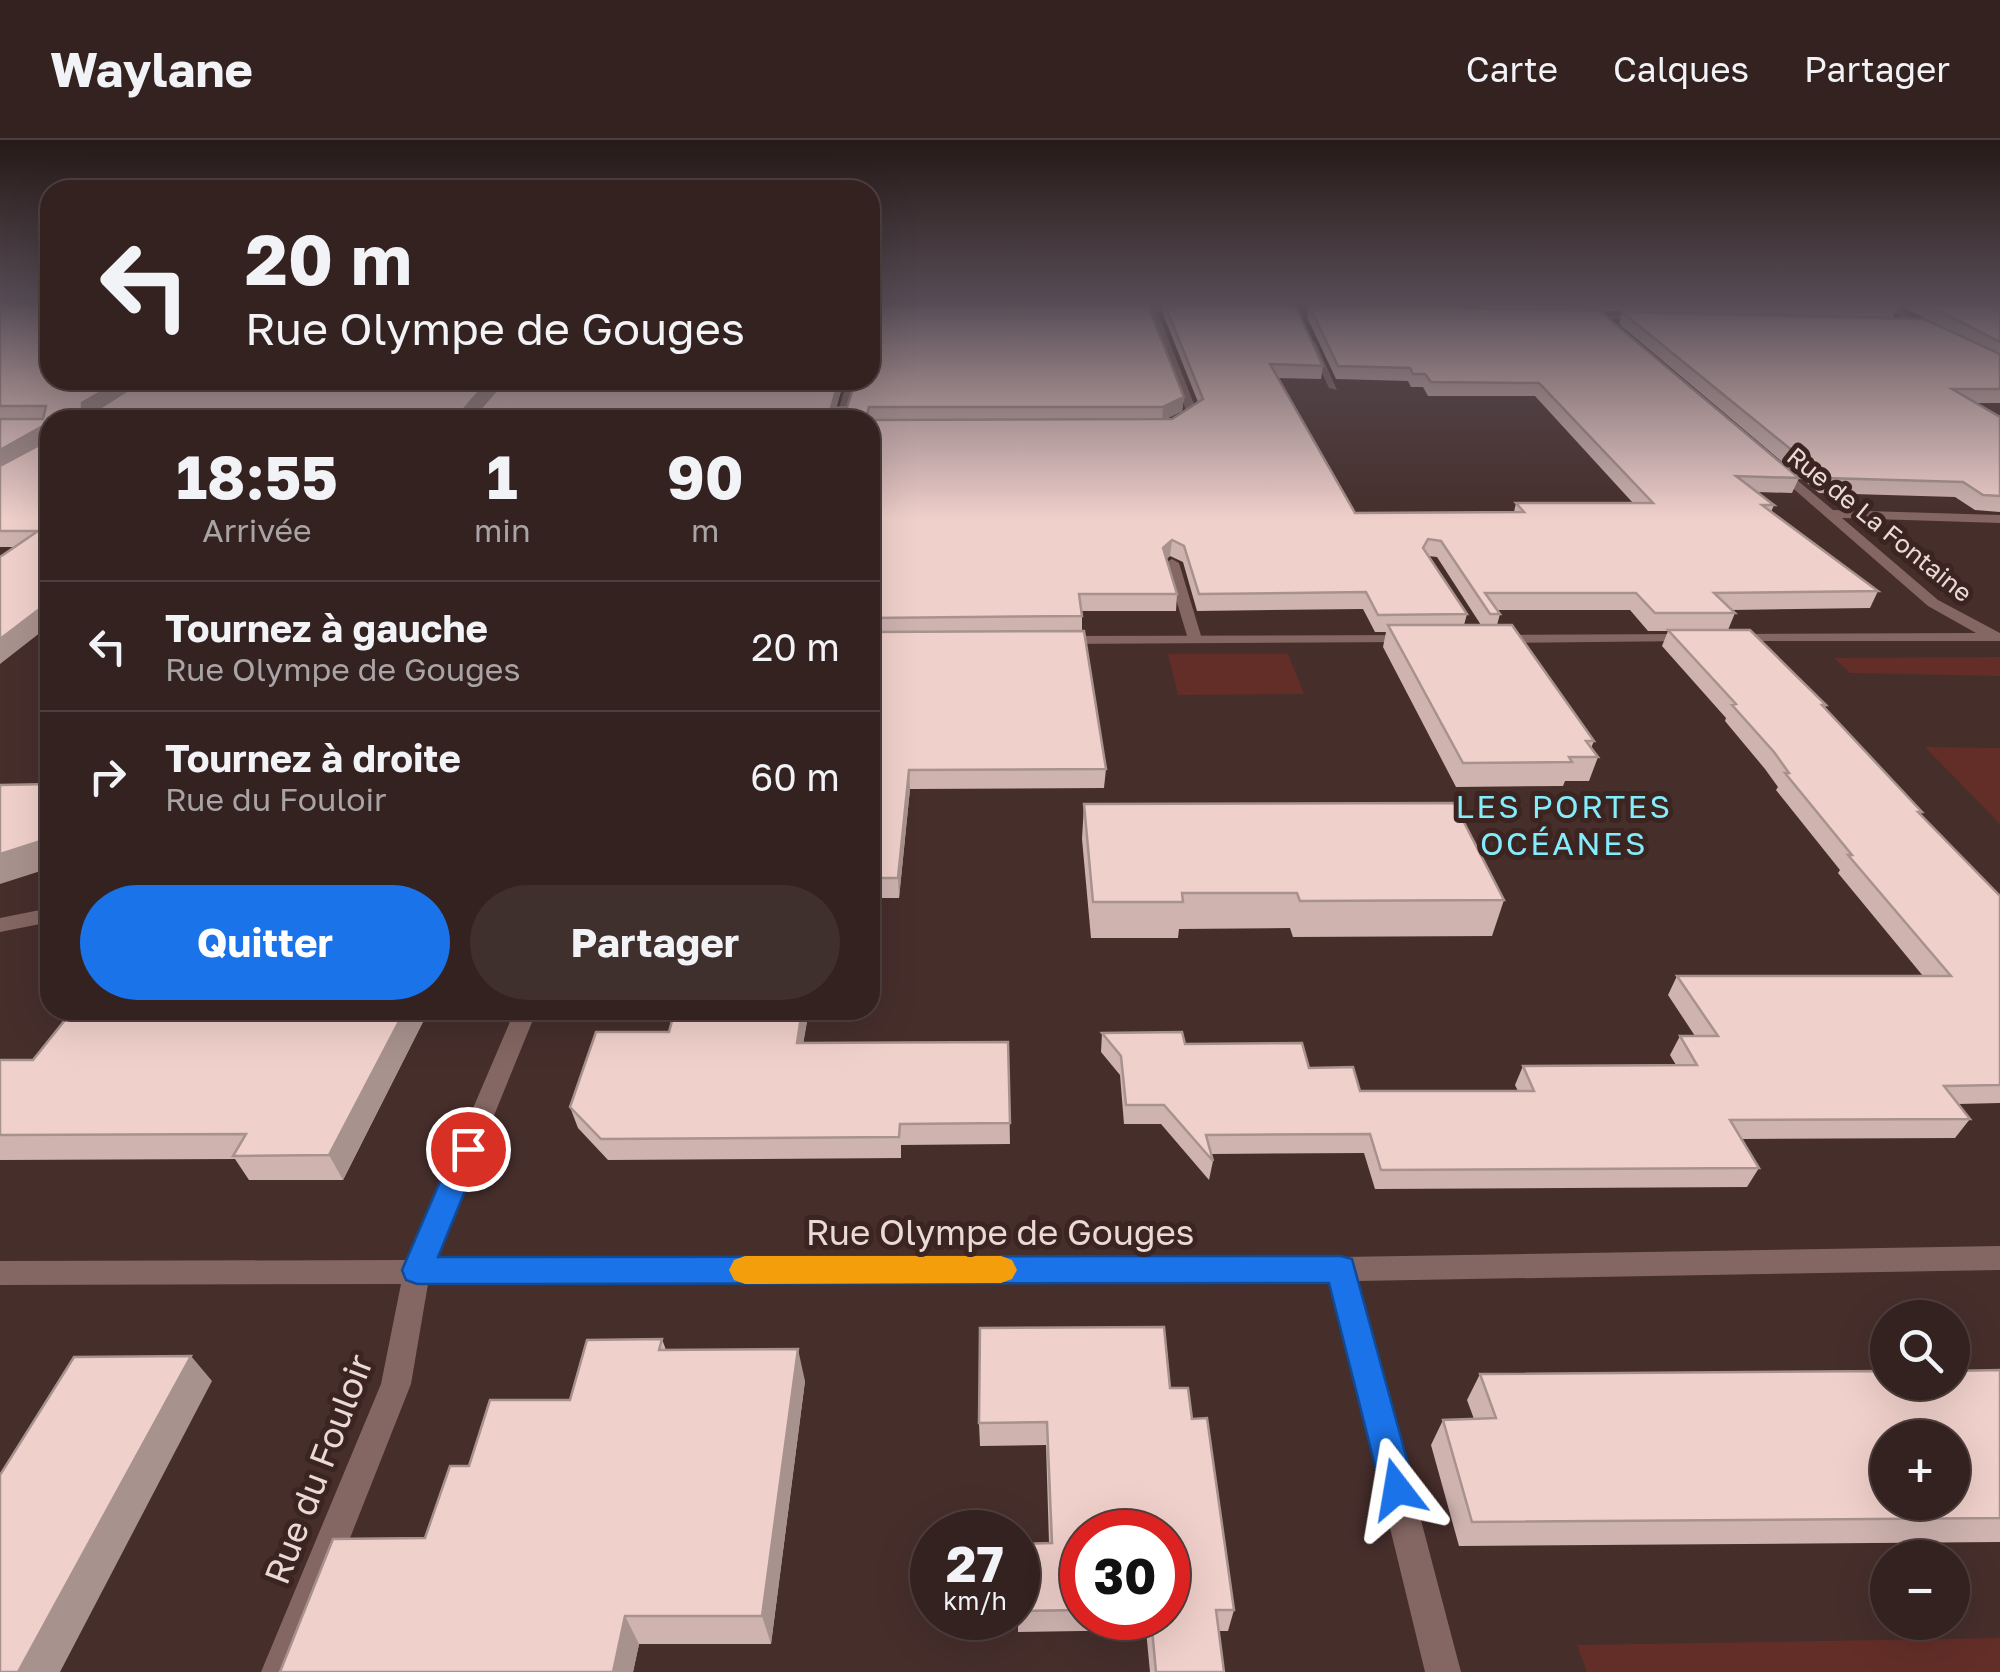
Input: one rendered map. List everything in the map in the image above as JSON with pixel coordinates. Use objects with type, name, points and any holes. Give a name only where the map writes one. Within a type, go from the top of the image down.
[{"type":"street","points":[[1166,428],[1193,414],[1178,376]]},
{"type":"street","points":[[1328,376],[1334,388]]},
{"type":"street","name":"Rue de La Fontaine","points":[[1758,453],[1933,603],[1998,637]]},
{"type":"street","points":[[1830,514],[2000,518]]},
{"type":"street","points":[[1172,562],[1195,639]]},
{"type":"street","points":[[1478,640],[1998,637]]},
{"type":"street","points":[[1039,640],[1422,640]]},
{"type":"street","points":[[0,925],[40,918]]},
{"type":"street","name":"Rue du Fouloir","points":[[279,1672],[396,1384],[417,1270],[522,1020]]},
{"type":"street","name":"Rue Olympe de Gouges","points":[[0,1272],[1341,1269],[2000,1258]]},
{"type":"street","points":[[1341,1269],[1443,1672]]},
{"type":"shaded area","points":[[1168,654],[1288,654],[1304,694],[1178,695]]},
{"type":"shaded area","points":[[2000,657],[2000,676],[1850,673],[1834,658]]},
{"type":"shaded area","points":[[1925,747],[2000,748],[2000,824]]},
{"type":"shaded area","points":[[2000,1638],[2000,1672],[1587,1672],[1577,1645],[1970,1640]]},
{"type":"building","points":[[0,376],[40,376],[40,390],[104,390],[82,403],[82,409],[98,409],[128,390],[480,390],[464,409],[480,409],[496,390],[836,390],[831,408],[847,407],[853,390],[880,390],[880,376],[1176,376],[1184,397],[1163,407],[868,410],[45,410],[46,406],[0,406]]},
{"type":"building","points":[[1194,376],[1277,376],[1355,513],[1524,512],[1516,503],[1653,503],[1539,383],[1431,382],[1427,376],[1678,376],[1799,478],[1736,476],[1774,505],[1762,505],[1878,591],[1714,593],[1735,613],[1655,613],[1636,593],[1485,593],[1500,614],[1490,614],[1441,541],[1428,539],[1423,548],[1467,614],[1378,615],[1366,592],[1199,594],[1184,546],[1172,540],[1163,548],[1177,594],[1079,594],[1082,616],[880,618],[880,420],[1172,419],[1203,399]]},
{"type":"building","points":[[1701,376],[2000,376],[2000,389],[1952,389],[2000,417],[2000,496],[1983,495],[1963,482],[1826,478]]},
{"type":"building","points":[[0,419],[40,419],[40,428],[0,450]]},
{"type":"building","points":[[40,445],[40,609],[0,639],[0,557],[38,531],[0,531],[0,466]]},
{"type":"building","points":[[1388,625],[1512,625],[1594,741],[1586,741],[1598,757],[1569,757],[1572,762],[1463,763]]},
{"type":"building","points":[[1668,630],[1750,630],[1826,705],[1822,705],[1922,812],[1918,812],[2000,896],[2000,1085],[1944,1086],[1970,1119],[1730,1120],[1759,1168],[1381,1170],[1370,1134],[1206,1135],[1213,1161],[1164,1105],[1126,1105],[1121,1056],[1102,1033],[1182,1032],[1185,1044],[1302,1043],[1309,1068],[1353,1067],[1360,1091],[1534,1091],[1523,1066],[1697,1065],[1680,1036],[1718,1036],[1677,976],[1951,976],[1848,855],[1852,855],[1785,773],[1789,773],[1774,752],[1732,705],[1736,704]]},
{"type":"building","points":[[1084,631],[1106,769],[909,770],[898,878],[880,878],[880,632]]},
{"type":"building","points":[[40,784],[40,841],[0,854],[0,785]]},
{"type":"building","points":[[1454,803],[1504,900],[1300,901],[1297,893],[1182,893],[1183,902],[1093,902],[1084,804]]},
{"type":"building","points":[[65,1020],[400,1020],[329,1155],[233,1156],[246,1134],[0,1135],[0,1060],[33,1060]]},
{"type":"building","points":[[672,1020],[800,1020],[797,1043],[1008,1042],[1010,1123],[900,1124],[899,1137],[601,1139],[570,1107],[596,1032],[669,1032]]},
{"type":"building","points":[[1164,1327],[1170,1388],[1188,1388],[1192,1419],[1207,1418],[1234,1610],[1216,1610],[1224,1672],[1156,1672],[1153,1640],[1190,1640],[1190,1510],[1060,1510],[1060,1610],[1040,1611],[1040,1543],[1052,1543],[1047,1422],[979,1423],[980,1328]]},
{"type":"building","points":[[662,1339],[659,1350],[798,1349],[762,1616],[625,1616],[613,1672],[280,1672],[333,1539],[425,1538],[450,1466],[469,1466],[490,1400],[570,1400],[587,1340]]},
{"type":"building","points":[[191,1356],[18,1672],[0,1672],[0,1475],[74,1357]]},
{"type":"building","points":[[2000,1370],[2000,1518],[1970,1518],[1970,1420],[1870,1420],[1870,1519],[1472,1522],[1443,1420],[1496,1418],[1480,1374],[1870,1371],[1870,1400],[1970,1400],[1970,1371]]},
{"type":"slow traffic","points":[[745,1270],[1001,1270]]},
{"type":"district","name":"LES PORTES OCÉANES","points":[[1564,824]]},
{"type":"route","points":[[468,1149],[417,1270],[1341,1269],[1397,1489]]}]
